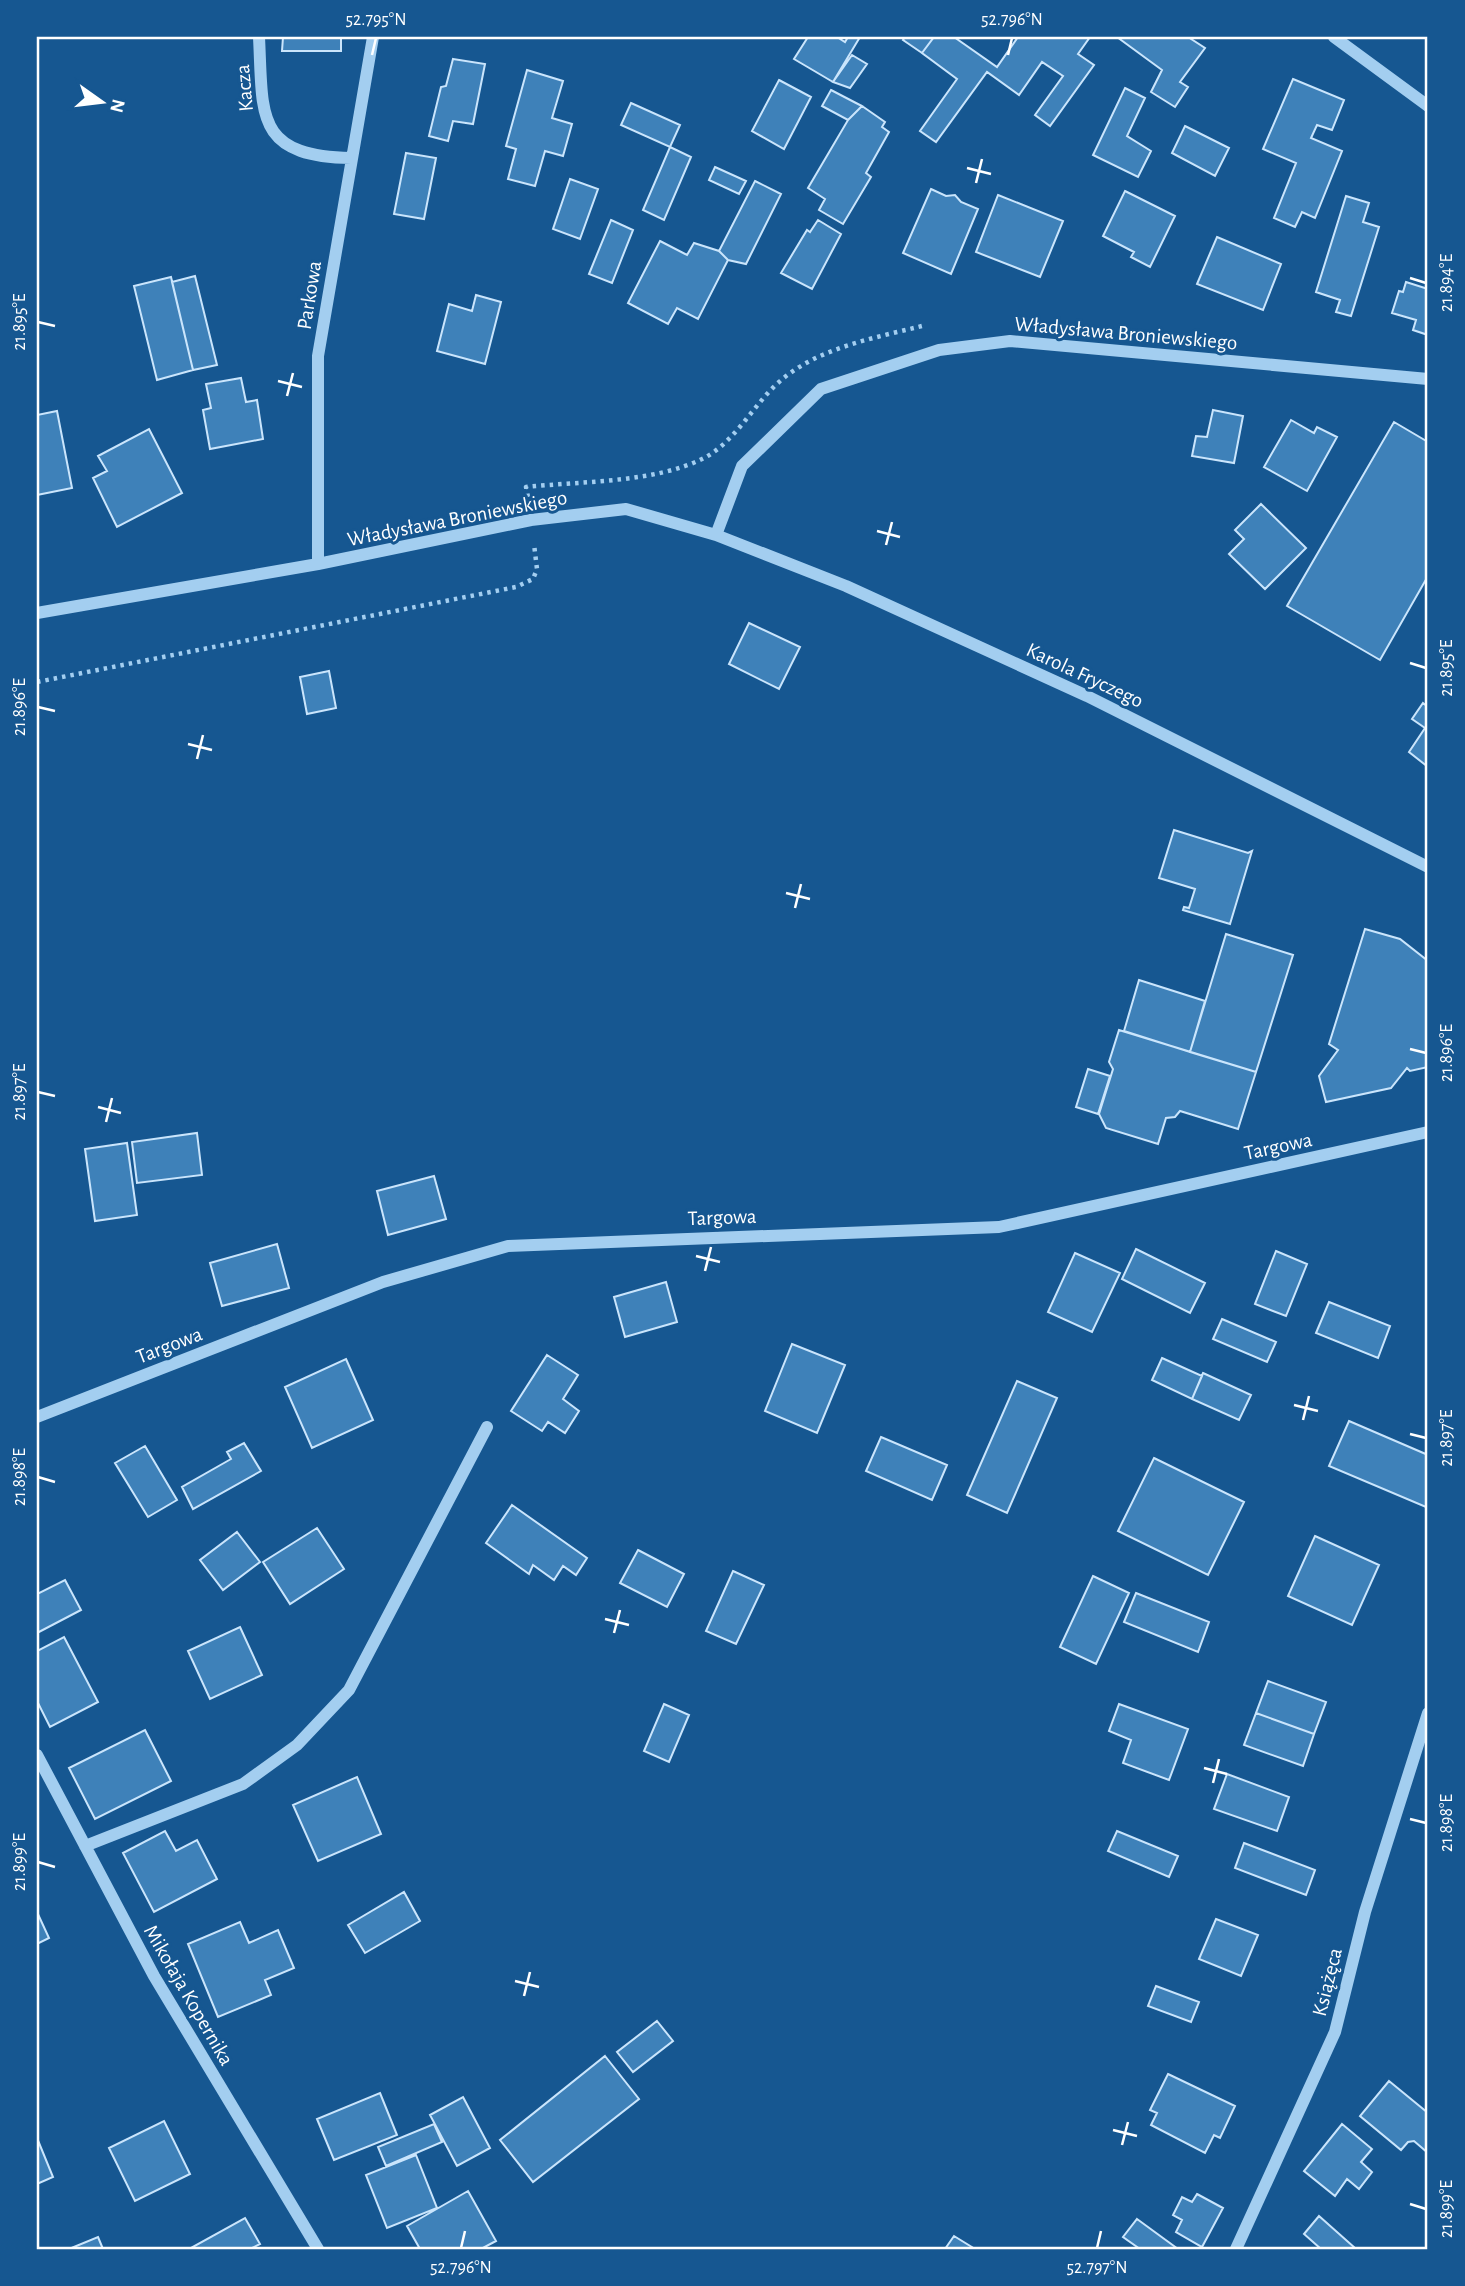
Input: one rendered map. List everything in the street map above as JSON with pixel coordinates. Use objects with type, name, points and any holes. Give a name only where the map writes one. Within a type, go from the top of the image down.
[{"type":"street","name":"Kacza","points":[[259,37],[263,113],[268,125],[289,146],[329,158],[351,158]]},
{"type":"street","name":"Parkowa","points":[[318,564],[318,356],[373,37]]},
{"type":"street","points":[[1334,37],[1428,106]]},
{"type":"street","name":"Władysława Broniewskiego","points":[[37,613],[318,564],[531,520],[626,509],[716,534],[742,466],[821,388],[939,350],[1010,341],[1428,379]]},
{"type":"street","name":"Karola Fryczego","points":[[716,534],[846,586],[1087,696],[1428,867]]},
{"type":"street","name":"Targowa","points":[[37,1417],[383,1282],[508,1246],[999,1227],[1428,1132]]},
{"type":"street","points":[[85,1846],[243,1784],[306,1736],[349,1690],[487,1427]]},
{"type":"street","name":"Książęca","points":[[1236,2249],[1335,2032],[1365,1912],[1428,1713]]},
{"type":"street","name":"Mikołaja Kopernika","points":[[37,1755],[154,1976],[318,2249]]},
{"type":"path","points":[[37,682],[516,587],[533,579],[537,569],[535,546]]},
{"type":"building","points":[[283,37],[341,37],[341,51],[282,51]]},
{"type":"building","points":[[808,37],[837,37],[845,42],[848,37],[860,37],[833,82],[794,59]]},
{"type":"building","points":[[905,37],[934,37],[922,53],[903,40]]},
{"type":"building","points":[[934,37],[954,37],[997,67],[1018,37],[1090,37],[1078,54],[1094,65],[1050,126],[1035,115],[1063,76],[1042,62],[1019,95],[987,72],[936,142],[920,131],[957,79],[922,53]]},
{"type":"building","points":[[1117,37],[1188,37],[1205,48],[1180,82],[1188,87],[1175,107],[1151,92],[1162,70]]},
{"type":"building","points":[[852,55],[867,64],[850,88],[833,82]]},
{"type":"building","points":[[453,59],[485,64],[473,124],[453,121],[448,141],[429,136],[441,87],[446,86]]},
{"type":"building","points":[[527,70],[563,81],[552,118],[572,124],[563,156],[545,151],[535,186],[508,179],[516,149],[506,146]]},
{"type":"building","points":[[1293,79],[1344,100],[1332,130],[1317,125],[1311,138],[1342,151],[1315,218],[1302,212],[1295,227],[1274,218],[1296,163],[1263,149]]},
{"type":"building","points":[[779,80],[811,97],[784,149],[752,131]]},
{"type":"building","points":[[1125,88],[1145,98],[1127,136],[1151,151],[1138,177],[1093,155]]},
{"type":"building","points":[[831,90],[862,106],[848,120],[822,106]]},
{"type":"building","points":[[631,103],[680,125],[670,147],[621,125]]},
{"type":"building","points":[[862,106],[885,122],[882,127],[889,132],[866,173],[871,177],[843,224],[819,210],[825,199],[808,188],[848,120]]},
{"type":"building","points":[[1185,126],[1229,148],[1215,176],[1172,153]]},
{"type":"building","points":[[670,147],[691,157],[664,220],[643,210]]},
{"type":"building","points":[[406,153],[436,158],[424,219],[394,214]]},
{"type":"building","points":[[715,167],[746,181],[739,194],[709,180]]},
{"type":"building","points":[[570,179],[598,189],[580,239],[553,229]]},
{"type":"building","points":[[755,181],[781,194],[746,264],[728,260],[719,251]]},
{"type":"building","points":[[931,189],[946,196],[955,195],[961,202],[978,209],[951,274],[903,253]]},
{"type":"building","points":[[1125,191],[1175,216],[1150,267],[1131,257],[1134,252],[1103,236]]},
{"type":"building","points":[[998,195],[1063,221],[1040,277],[976,252]]},
{"type":"building","points":[[1346,196],[1369,203],[1363,222],[1379,227],[1351,316],[1336,312],[1340,300],[1316,292]]},
{"type":"building","points":[[611,220],[633,230],[612,283],[589,274]]},
{"type":"building","points":[[818,220],[841,234],[812,289],[781,273],[807,230],[810,232]]},
{"type":"building","points":[[1217,237],[1281,264],[1263,310],[1197,284]]},
{"type":"building","points":[[660,241],[687,255],[694,243],[719,251],[728,260],[698,319],[677,308],[668,324],[628,303]]},
{"type":"building","points":[[195,276],[217,365],[193,370],[172,282]]},
{"type":"building","points":[[171,277],[193,370],[157,380],[134,286]]},
{"type":"building","points":[[1406,282],[1428,289],[1428,335],[1413,330],[1416,320],[1392,313],[1399,291],[1403,292]]},
{"type":"building","points":[[476,295],[501,302],[485,364],[437,351],[449,304],[472,311]]},
{"type":"building","points":[[241,378],[246,402],[257,400],[263,439],[210,449],[203,410],[211,408],[206,384]]},
{"type":"building","points":[[1213,410],[1243,416],[1234,463],[1192,456],[1196,436],[1207,437]]},
{"type":"building","points":[[57,411],[72,488],[37,495],[37,415]]},
{"type":"building","points":[[1291,420],[1314,433],[1317,427],[1337,437],[1307,491],[1264,467]]},
{"type":"building","points":[[1394,422],[1428,442],[1428,576],[1380,660],[1287,606]]},
{"type":"building","points":[[149,429],[182,493],[117,527],[93,478],[107,471],[98,456]]},
{"type":"building","points":[[1261,504],[1306,548],[1265,589],[1229,554],[1244,539],[1235,530]]},
{"type":"building","points":[[749,623],[800,647],[779,689],[729,664]]},
{"type":"building","points":[[329,671],[336,708],[307,714],[300,677]]},
{"type":"building","points":[[1423,703],[1428,707],[1428,767],[1409,752],[1425,728],[1412,719]]},
{"type":"building","points":[[1174,830],[1248,853],[1252,851],[1230,924],[1183,910],[1184,907],[1189,908],[1195,889],[1159,878]]},
{"type":"building","points":[[1365,929],[1400,939],[1428,961],[1428,1067],[1410,1071],[1407,1068],[1391,1088],[1326,1102],[1319,1076],[1338,1050],[1329,1044]]},
{"type":"building","points":[[1226,934],[1293,955],[1256,1072],[1190,1052]]},
{"type":"building","points":[[1139,980],[1205,1001],[1190,1052],[1124,1031]]},
{"type":"building","points":[[1119,1030],[1256,1072],[1238,1129],[1180,1111],[1175,1117],[1166,1118],[1158,1144],[1106,1128],[1099,1114],[1113,1069],[1109,1062]]},
{"type":"building","points":[[1088,1069],[1110,1076],[1098,1114],[1076,1107]]},
{"type":"building","points":[[197,1133],[202,1175],[137,1183],[132,1142]]},
{"type":"building","points":[[127,1143],[137,1215],[95,1221],[85,1149]]},
{"type":"building","points":[[434,1176],[446,1219],[388,1235],[377,1191]]},
{"type":"building","points":[[277,1244],[289,1288],[222,1306],[210,1263]]},
{"type":"building","points":[[1136,1249],[1205,1283],[1190,1313],[1122,1279]]},
{"type":"building","points":[[1276,1251],[1307,1264],[1286,1316],[1255,1304]]},
{"type":"building","points":[[1075,1253],[1120,1273],[1092,1332],[1048,1312]]},
{"type":"building","points":[[666,1282],[677,1322],[625,1337],[614,1297]]},
{"type":"building","points":[[1329,1302],[1390,1326],[1378,1358],[1316,1333]]},
{"type":"building","points":[[1222,1319],[1276,1342],[1267,1362],[1213,1339]]},
{"type":"building","points":[[792,1344],[845,1365],[817,1433],[765,1411]]},
{"type":"building","points":[[547,1355],[578,1375],[563,1399],[579,1411],[565,1433],[548,1422],[542,1431],[511,1411]]},
{"type":"building","points":[[1162,1358],[1202,1376],[1192,1399],[1152,1380]]},
{"type":"building","points":[[346,1359],[373,1420],[312,1448],[285,1387]]},
{"type":"building","points":[[1203,1373],[1251,1395],[1239,1420],[1192,1399]]},
{"type":"building","points":[[1017,1381],[1057,1398],[1007,1513],[967,1495]]},
{"type":"building","points":[[1349,1421],[1428,1455],[1426,1507],[1329,1466]]},
{"type":"building","points":[[881,1437],[947,1465],[932,1500],[866,1471]]},
{"type":"building","points":[[244,1443],[261,1471],[193,1509],[182,1487],[231,1459],[227,1452]]},
{"type":"building","points":[[145,1446],[177,1500],[148,1517],[115,1463]]},
{"type":"building","points":[[1154,1458],[1244,1502],[1208,1575],[1118,1531]]},
{"type":"building","points":[[512,1505],[587,1558],[576,1575],[563,1566],[554,1580],[533,1565],[529,1574],[486,1543]]},
{"type":"building","points":[[317,1528],[344,1569],[290,1604],[263,1562]]},
{"type":"building","points":[[237,1532],[260,1562],[223,1590],[200,1560]]},
{"type":"building","points":[[1315,1536],[1379,1565],[1352,1625],[1288,1596]]},
{"type":"building","points":[[638,1550],[684,1574],[667,1607],[620,1583]]},
{"type":"building","points":[[733,1571],[764,1585],[736,1644],[706,1631]]},
{"type":"building","points":[[1093,1576],[1129,1593],[1096,1664],[1060,1647]]},
{"type":"building","points":[[65,1580],[81,1610],[37,1633],[37,1594]]},
{"type":"building","points":[[1136,1593],[1209,1622],[1198,1652],[1124,1622]]},
{"type":"building","points":[[240,1627],[262,1675],[210,1699],[188,1651]]},
{"type":"building","points":[[64,1637],[98,1702],[50,1727],[37,1701],[37,1651]]},
{"type":"building","points":[[1268,1681],[1326,1702],[1314,1734],[1256,1713]]},
{"type":"building","points":[[664,1704],[689,1715],[669,1762],[644,1751]]},
{"type":"building","points":[[1119,1704],[1188,1729],[1169,1780],[1123,1763],[1131,1740],[1109,1731]]},
{"type":"building","points":[[1256,1713],[1314,1734],[1303,1766],[1244,1745]]},
{"type":"building","points":[[145,1730],[171,1781],[95,1819],[69,1768]]},
{"type":"building","points":[[1227,1774],[1289,1797],[1277,1831],[1214,1809]]},
{"type":"building","points":[[357,1777],[381,1834],[318,1861],[293,1805]]},
{"type":"building","points":[[165,1831],[176,1851],[197,1840],[217,1879],[154,1912],[123,1853]]},
{"type":"building","points":[[1117,1831],[1178,1856],[1169,1877],[1108,1851]]},
{"type":"building","points":[[1244,1843],[1315,1870],[1306,1895],[1235,1868]]},
{"type":"building","points":[[404,1892],[420,1921],[365,1953],[348,1925]]},
{"type":"building","points":[[37,1912],[49,1938],[37,1944]]},
{"type":"building","points":[[1216,1919],[1258,1935],[1241,1976],[1199,1959]]},
{"type":"building","points":[[240,1922],[249,1943],[278,1930],[294,1968],[265,1980],[271,1995],[218,2017],[188,1944]]},
{"type":"building","points":[[1156,1986],[1199,2002],[1191,2022],[1148,2006]]},
{"type":"building","points":[[657,2021],[673,2041],[633,2072],[617,2052]]},
{"type":"building","points":[[605,2056],[639,2099],[533,2182],[500,2140]]},
{"type":"building","points":[[1168,2074],[1235,2106],[1220,2138],[1214,2135],[1205,2153],[1151,2125],[1157,2113],[1150,2110]]},
{"type":"building","points":[[1389,2081],[1428,2113],[1428,2153],[1414,2141],[1408,2142],[1401,2150],[1360,2116]]},
{"type":"building","points":[[380,2093],[397,2135],[334,2160],[317,2119]]},
{"type":"building","points":[[463,2097],[490,2148],[457,2166],[430,2115]]},
{"type":"building","points":[[164,2121],[190,2174],[135,2201],[109,2148]]},
{"type":"building","points":[[434,2124],[442,2142],[386,2166],[378,2147]]},
{"type":"building","points":[[1342,2124],[1372,2149],[1361,2162],[1372,2172],[1359,2189],[1347,2179],[1335,2196],[1304,2171]]},
{"type":"building","points":[[37,2138],[53,2177],[37,2184]]},
{"type":"building","points":[[416,2155],[437,2208],[387,2228],[366,2175]]},
{"type":"building","points":[[468,2191],[496,2241],[481,2249],[420,2249],[407,2226]]},
{"type":"building","points":[[1197,2194],[1223,2208],[1202,2247],[1176,2232],[1182,2220],[1173,2215],[1182,2197],[1192,2202]]},
{"type":"building","points":[[1319,2216],[1355,2248],[1321,2249],[1304,2234]]},
{"type":"building","points":[[245,2218],[260,2244],[250,2249],[189,2249]]},
{"type":"building","points":[[1137,2219],[1178,2249],[1140,2249],[1123,2237]]},
{"type":"building","points":[[954,2236],[975,2249],[945,2249]]},
{"type":"building","points":[[98,2237],[103,2249],[69,2249]]}]
